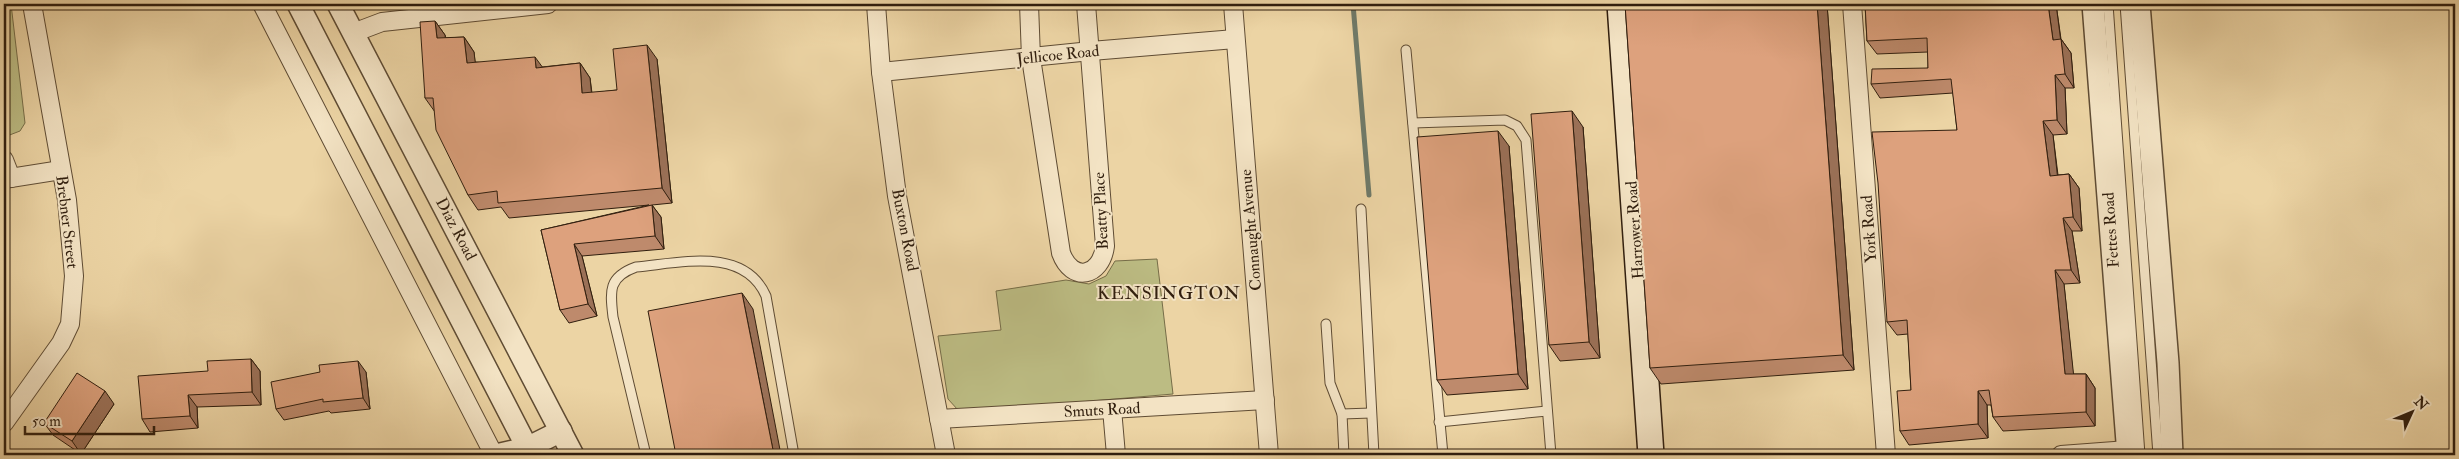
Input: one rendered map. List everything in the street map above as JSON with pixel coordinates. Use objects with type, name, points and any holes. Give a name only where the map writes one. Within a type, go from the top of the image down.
[{"type":"main road","name":"Harrower Road","points":[[1608,4],[1627,266],[1626,335],[1635,455]]},
{"type":"main road","name":"Harrower Road","points":[[1620,4],[1651,455]]},
{"type":"street","name":"Brebner Street","points":[[4,423],[61,343],[70,324],[74,276],[71,231],[32,4]]},
{"type":"street","points":[[262,4],[495,455],[529,452],[561,431]]},
{"type":"street","points":[[298,4],[529,452]]},
{"type":"street","name":"Diaz Road","points":[[338,4],[573,455]]},
{"type":"street","points":[[353,33],[382,22],[548,4]]},
{"type":"street","name":"Buxton Road","points":[[876,4],[881,72],[898,196],[946,455]]},
{"type":"street","name":"Beatty Place","points":[[1028,4],[1031,58],[1061,253],[1069,268],[1075,272],[1084,272],[1101,264],[1105,246],[1086,4]]},
{"type":"street","name":"Connaught Avenue","points":[[1233,4],[1269,455]]},
{"type":"street","name":"York Road","points":[[1852,4],[1886,455]]},
{"type":"street","name":"Fettes Road","points":[[2094,4],[2132,454]]},
{"type":"street","points":[[2139,4],[2168,363],[2172,455]]},
{"type":"street","name":"Jellicoe Road","points":[[881,72],[1236,39]]},
{"type":"street","points":[[4,160],[7,179],[61,170]]},
{"type":"street","name":"Smuts Road","points":[[939,419],[1265,400]]},
{"type":"street","points":[[1112,409],[1116,455]]},
{"type":"street","points":[[2061,455],[2132,454]]},
{"type":"lane","points":[[2108,4],[2132,454]]},
{"type":"lane","points":[[2125,4],[2158,455]]},
{"type":"lane","points":[[1406,50],[1442,455]]},
{"type":"lane","points":[[1413,123],[1505,120],[1517,126],[1526,140],[1551,455]]},
{"type":"lane","points":[[1361,209],[1374,455]]},
{"type":"lane","points":[[646,455],[613,317],[610,294],[612,285],[626,271],[636,267],[702,261],[731,264],[743,269],[752,274],[766,296],[794,455]]},
{"type":"lane","points":[[1326,324],[1330,383],[1342,414],[1344,455]]},
{"type":"lane","points":[[1439,422],[1547,411]]},
{"type":"lane","points":[[1342,414],[1371,413]]},
{"type":"green space","points":[[4,4],[11,4],[25,123],[20,131],[7,136],[4,134]]},
{"type":"green space","points":[[1157,259],[1173,394],[963,412],[958,410],[948,399],[938,336],[1001,330],[996,291],[1066,280],[1089,284],[1106,276],[1115,261]]},
{"type":"building","points":[[1625,4],[1817,4],[1843,355],[1650,368]]},
{"type":"building","points":[[1865,4],[2048,4],[2053,40],[2061,39],[2065,74],[2055,75],[2057,120],[2043,121],[2050,176],[2069,174],[2073,217],[2063,218],[2071,270],[2055,270],[2065,374],[2086,374],[2086,412],[1993,417],[1989,390],[1978,391],[1978,424],[1900,431],[1897,391],[1911,390],[1907,320],[1887,322],[1878,183],[1872,132],[1957,130],[1951,79],[1871,84],[1872,69],[1928,68],[1927,38],[1867,41]]},
{"type":"building","points":[[435,21],[437,38],[464,37],[467,63],[535,57],[536,68],[580,63],[582,93],[617,90],[613,49],[647,45],[662,188],[498,203],[497,191],[468,195],[436,130],[433,98],[425,98],[420,22]]},
{"type":"building","points":[[1572,111],[1589,342],[1549,345],[1531,114]]},
{"type":"building","points":[[1498,131],[1518,374],[1437,380],[1417,137]]},
{"type":"building","points":[[652,205],[655,236],[574,244],[588,304],[560,310],[541,230]]},
{"type":"building","points":[[742,293],[774,455],[676,455],[648,311]]},
{"type":"building","points":[[251,359],[252,392],[188,395],[190,416],[142,419],[138,376],[208,371],[207,361]]},
{"type":"building","points":[[358,361],[363,398],[323,402],[323,399],[276,409],[271,382],[320,372],[319,365]]},
{"type":"building","points":[[77,373],[105,391],[72,441],[44,423]]},
{"type":"waterway","points":[[1353,4],[1369,195]]},
{"type":"district","name":"KENSINGTON","points":[[1169,293]]}]
